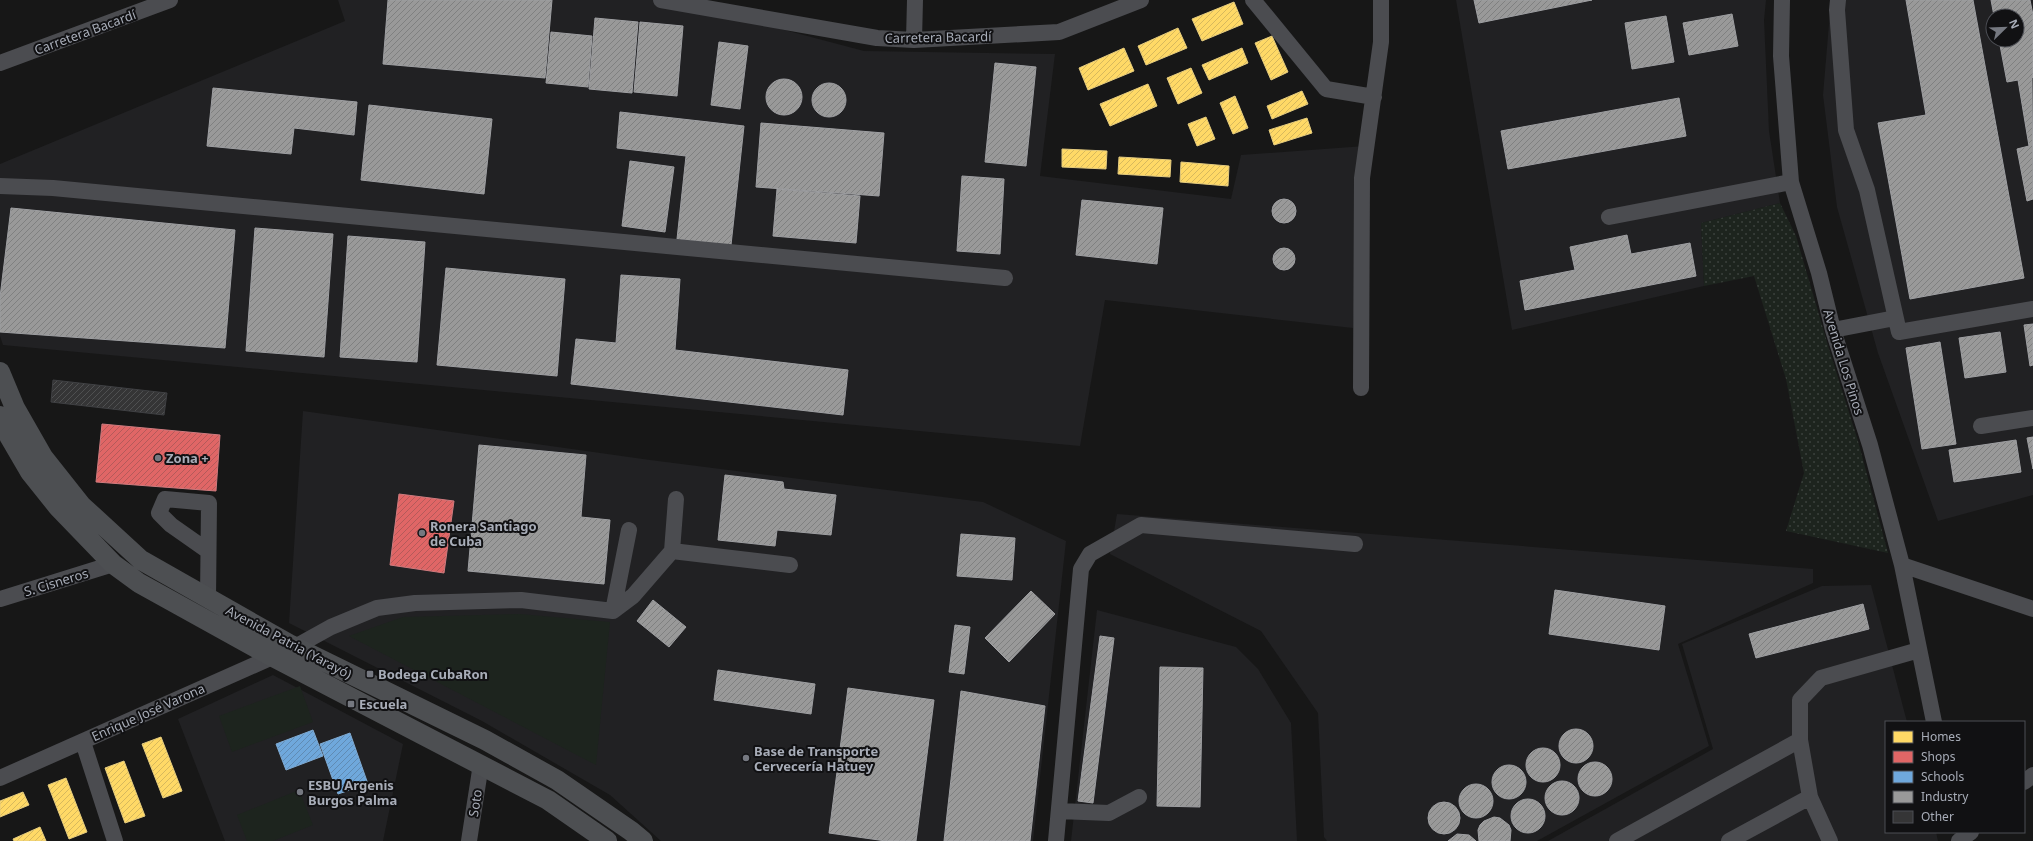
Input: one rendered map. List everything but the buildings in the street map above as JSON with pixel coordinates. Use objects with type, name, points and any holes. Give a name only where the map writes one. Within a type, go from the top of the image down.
[{"type":"main road","name":"Avenida Patria (Yarayó)","points":[[0,372],[15,408],[43,456],[81,505],[141,560],[295,647],[491,744],[557,780],[631,831],[643,841]]},
{"type":"main road","name":"Avenida Patria (Yarayó)","points":[[0,416],[5,438],[58,507],[113,564],[139,583],[271,656],[548,800],[607,841]]},
{"type":"street","name":"Carretera Bacardí","points":[[0,63],[170,0]]},
{"type":"street","name":"Carretera Bacardí","points":[[664,0],[877,38],[914,40],[1059,32],[1141,0]]},
{"type":"street","points":[[914,40],[915,0]]},
{"type":"street","points":[[1253,0],[1326,89],[1374,97]]},
{"type":"street","points":[[1361,388],[1362,178],[1381,42],[1381,0]]},
{"type":"street","name":"Avenida Los Pinos","points":[[1782,0],[1781,56],[1791,182],[1819,273],[1833,330],[1870,445],[1902,565],[1934,721]]},
{"type":"street","points":[[1838,0],[1837,10],[1846,130],[1867,190],[1899,332],[2033,309]]},
{"type":"street","points":[[1609,217],[1791,182]]},
{"type":"street","points":[[0,186],[53,188],[1005,278]]},
{"type":"street","points":[[1833,330],[1895,318]]},
{"type":"street","points":[[1981,426],[2033,418]]},
{"type":"street","points":[[613,610],[633,596],[672,550],[676,500]]},
{"type":"street","points":[[1056,841],[1081,569],[1090,554],[1141,525],[1355,544]]},
{"type":"street","points":[[613,610],[629,530]]},
{"type":"street","points":[[672,550],[790,565]]},
{"type":"street","points":[[208,551],[210,584],[208,599]]},
{"type":"street","name":"S. Cisneros","points":[[0,599],[113,564]]},
{"type":"street","points":[[1902,565],[2033,610]]},
{"type":"street","name":"Enrique José Varona","points":[[0,778],[83,742],[271,656],[295,647],[331,627],[377,608],[415,603],[521,600],[613,610]]},
{"type":"street","points":[[1830,841],[1810,797],[1800,740],[1800,700],[1821,678],[1919,650]]},
{"type":"street","points":[[1617,841],[1800,740]]},
{"type":"street","points":[[83,742],[115,841]]},
{"type":"street","name":"Soto","points":[[469,841],[481,764]]},
{"type":"street","points":[[2025,781],[2033,775]]},
{"type":"street","points":[[1058,812],[1109,813],[1139,797]]},
{"type":"street","points":[[1729,841],[1810,797]]},
{"type":"street","points":[[1958,841],[1970,833]]},
{"type":"shaded area","points":[[338,0],[671,0],[864,51],[1055,54],[1040,176],[1231,199],[1241,155],[1365,146],[1353,328],[1105,300],[1080,446],[3,345],[0,336],[0,164],[345,21]]},
{"type":"shaded area","points":[[1456,0],[1766,0],[1764,20],[1769,131],[1780,203],[1701,223],[1704,286],[1512,330]]},
{"type":"shaded area","points":[[1831,0],[2033,0],[2033,495],[1938,521],[1878,353],[1837,207],[1823,95]]},
{"type":"shaded area","points":[[1780,203],[1796,236],[1858,441],[1888,553],[1786,531],[1804,473],[1786,379],[1754,276],[1704,286],[1701,223]]},
{"type":"shaded area","points":[[303,411],[650,460],[983,502],[1066,541],[1033,841],[661,841],[610,795],[482,721],[289,623]]},
{"type":"shaded area","points":[[1117,514],[1813,569],[1813,583],[1678,644],[1709,746],[1537,841],[1327,841],[1324,837],[1318,713],[1261,631],[1110,554]]},
{"type":"shaded area","points":[[1871,585],[1907,721],[1885,721],[1885,833],[1936,833],[1938,841],[1548,841],[1713,749],[1682,644],[1822,586]]},
{"type":"shaded area","points":[[1097,610],[1236,647],[1258,669],[1291,723],[1297,841],[1071,841]]},
{"type":"shaded area","points":[[520,614],[610,622],[596,765],[349,636],[403,617]]},
{"type":"shaded area","name":"ESBU Argenis Burgos Palma","points":[[273,675],[403,744],[383,841],[225,841],[178,719]]},
{"type":"shaded area","points":[[300,686],[313,722],[232,752],[219,716]]},
{"type":"shaded area","points":[[299,790],[313,825],[273,841],[247,841],[237,815]]},
{"type":"place","name":"Zona +","points":[[158,458]]},
{"type":"place","name":"Ronera Santiago de Cuba","points":[[422,533]]},
{"type":"place","name":"Bodega CubaRon","points":[[370,674]]},
{"type":"place","name":"Escuela","points":[[351,704]]},
{"type":"place","name":"Base de Transporte Cervecería Hatuey","points":[[746,758]]},
{"type":"place","name":"ESBU Argenis Burgos Palma","points":[[300,792]]}]
